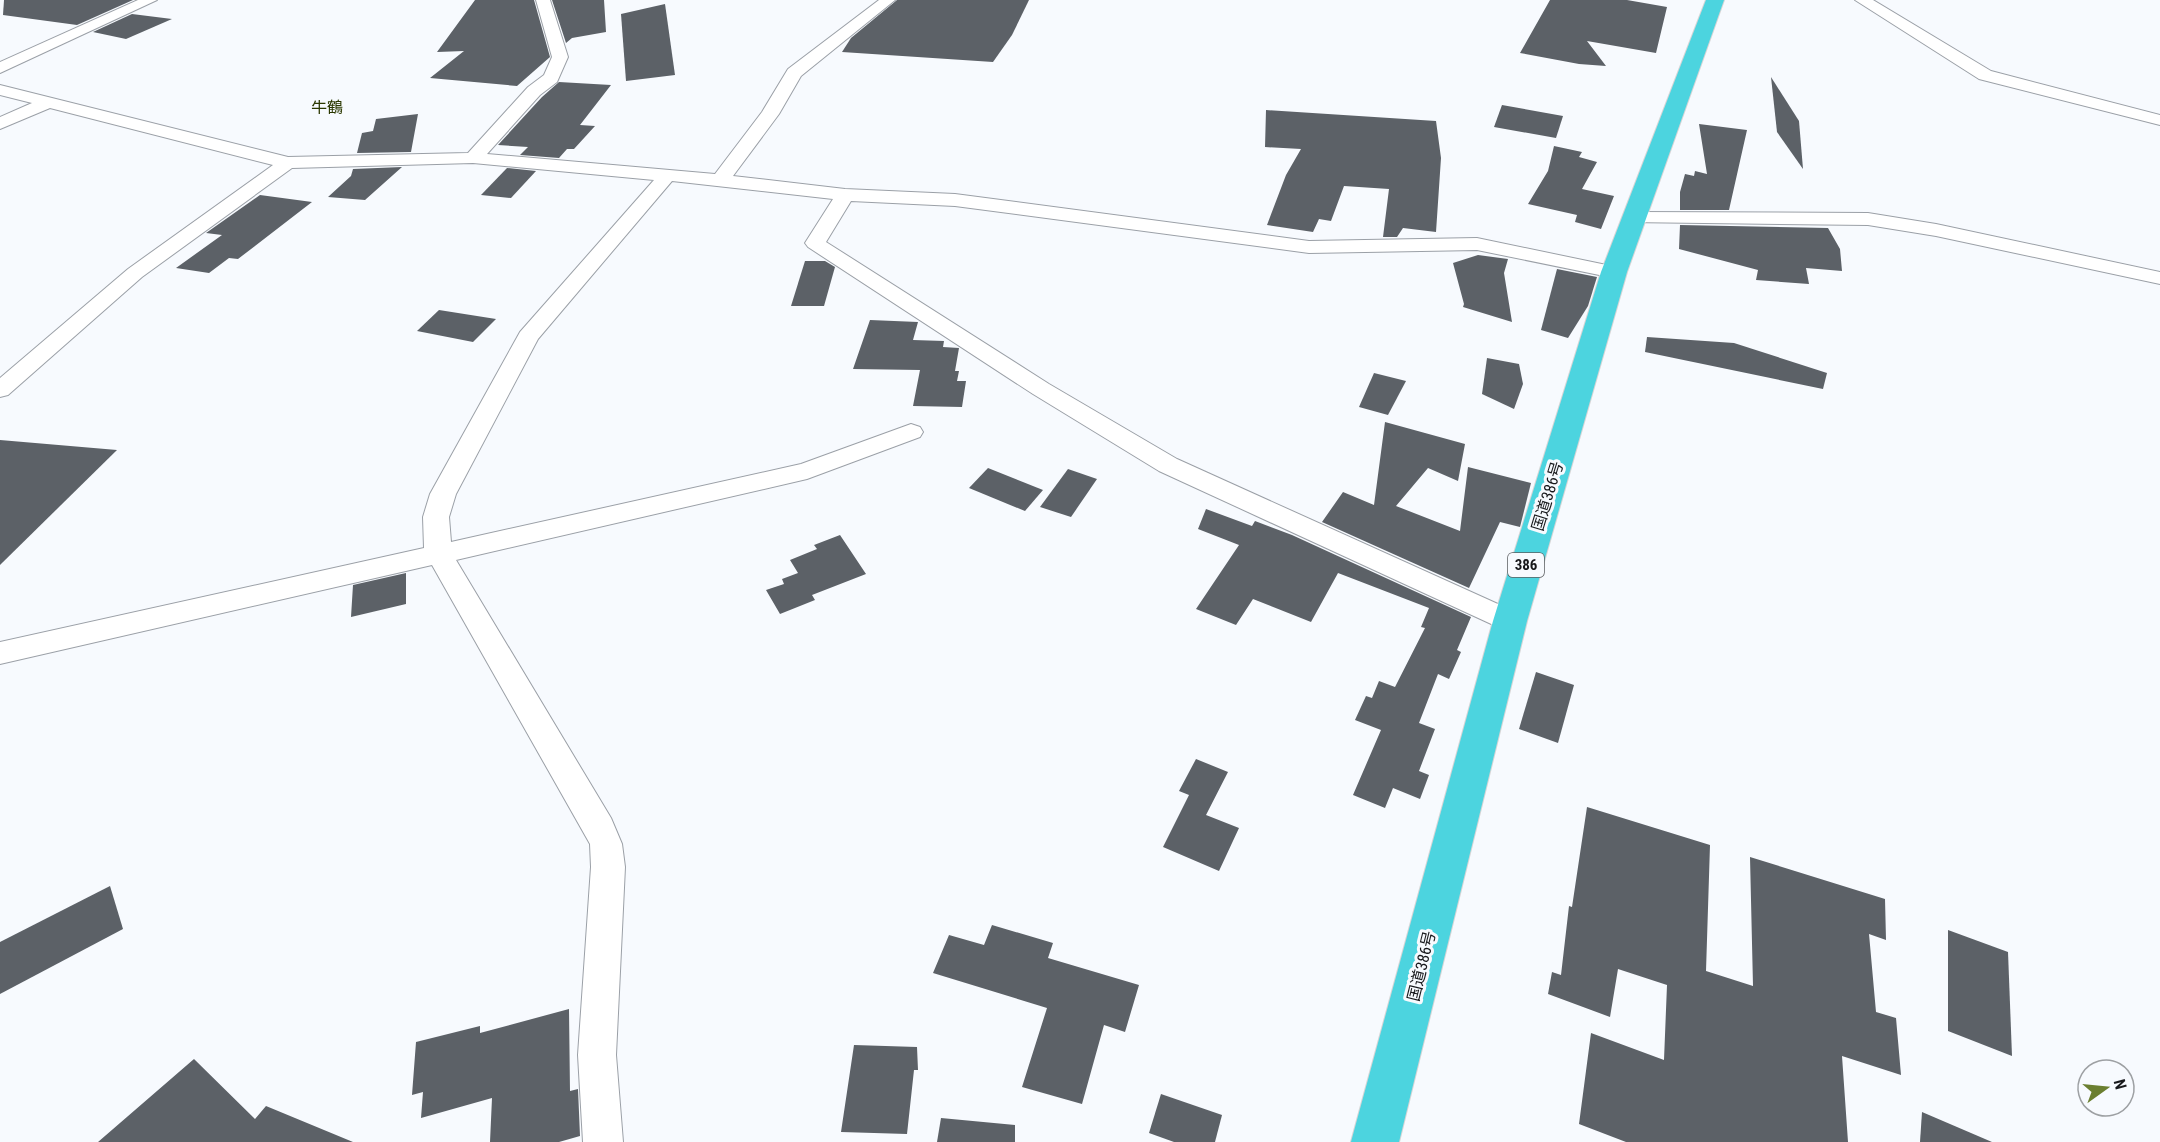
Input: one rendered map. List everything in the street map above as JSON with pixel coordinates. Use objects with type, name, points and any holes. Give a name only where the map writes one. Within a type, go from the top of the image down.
[{"type":"highway","name":"国道386号","points":[[1375,1142],[1510,621],[1614,272],[1715,0]]},
{"type":"street","points":[[0,68],[150,0]]},
{"type":"street","points":[[472,158],[534,91],[551,78],[556,67],[560,57],[543,0]]},
{"type":"street","points":[[720,180],[770,114],[794,73],[888,0]]},
{"type":"street","points":[[1862,0],[1985,75],[2160,120]]},
{"type":"street","points":[[0,90],[288,163],[472,158],[720,180],[845,195],[955,200],[1310,248],[1477,244],[1614,272]]},
{"type":"street","points":[[0,124],[46,103]]},
{"type":"street","points":[[0,390],[135,273],[288,163]]},
{"type":"street","points":[[603,1142],[597,1055],[608,867],[606,844],[600,828],[438,552],[436,517],[443,494],[528,337],[667,176]]},
{"type":"street","points":[[845,195],[815,243],[826,252],[1041,389],[1168,465],[1510,621]]},
{"type":"street","points":[[1634,218],[1868,219],[1936,230],[2160,278]]},
{"type":"street","points":[[0,653],[438,552],[807,471],[911,432]]},
{"type":"building","points":[[4,0],[133,0],[77,25],[3,15]]},
{"type":"building","points":[[475,0],[534,0],[550,57],[517,86],[430,78],[464,51],[437,52]]},
{"type":"building","points":[[552,0],[604,0],[606,32],[572,38],[566,43]]},
{"type":"building","points":[[897,0],[1029,0],[1012,35],[993,62],[842,52],[851,38]]},
{"type":"building","points":[[1550,0],[1627,0],[1667,7],[1656,53],[1587,41],[1606,66],[1579,64],[1520,53]]},
{"type":"building","points":[[665,4],[675,75],[626,81],[621,14]]},
{"type":"building","points":[[132,14],[172,19],[126,39],[93,32]]},
{"type":"building","points":[[1771,77],[1799,121],[1803,169],[1777,132]]},
{"type":"building","points":[[559,82],[611,85],[580,125],[595,126],[574,149],[567,149],[559,158],[520,155],[528,147],[498,145],[542,97]]},
{"type":"building","points":[[1502,105],[1563,116],[1556,138],[1494,127]]},
{"type":"building","points":[[1266,110],[1436,121],[1441,158],[1436,232],[1403,228],[1397,237],[1383,237],[1389,189],[1344,186],[1331,221],[1319,219],[1313,232],[1267,225],[1286,175],[1301,149],[1265,147]]},
{"type":"building","points":[[418,114],[411,152],[357,153],[362,133],[373,131],[376,119]]},
{"type":"building","points":[[1699,124],[1747,130],[1729,210],[1680,210],[1680,192],[1685,174],[1694,176],[1695,171],[1707,174]]},
{"type":"building","points":[[1554,146],[1582,152],[1579,157],[1597,162],[1582,189],[1614,196],[1601,229],[1575,222],[1577,215],[1528,204],[1548,171]]},
{"type":"building","points":[[402,167],[365,200],[328,197],[351,176],[353,169]]},
{"type":"building","points":[[507,168],[536,171],[511,198],[481,195]]},
{"type":"building","points":[[260,195],[312,202],[238,259],[229,258],[209,273],[176,268],[222,235],[206,233]]},
{"type":"building","points":[[1680,225],[1828,228],[1840,249],[1842,271],[1806,268],[1809,284],[1756,280],[1758,270],[1679,249]]},
{"type":"building","points":[[1478,255],[1508,259],[1504,273],[1512,322],[1463,307],[1453,263]]},
{"type":"building","points":[[805,261],[825,261],[835,267],[824,306],[791,306]]},
{"type":"building","points":[[1557,269],[1597,277],[1588,306],[1568,338],[1541,330]]},
{"type":"building","points":[[439,310],[496,319],[473,342],[417,331]]},
{"type":"building","points":[[870,320],[918,322],[913,340],[944,341],[943,347],[959,348],[955,371],[959,371],[957,381],[966,381],[962,407],[913,406],[920,370],[853,369]]},
{"type":"building","points":[[1647,337],[1734,343],[1827,373],[1823,389],[1645,352]]},
{"type":"building","points":[[1487,358],[1519,364],[1523,384],[1514,409],[1482,394]]},
{"type":"building","points":[[1374,373],[1406,381],[1388,415],[1359,407]]},
{"type":"building","points":[[1385,422],[1465,444],[1458,481],[1428,468],[1396,506],[1460,531],[1468,467],[1531,483],[1520,527],[1500,522],[1469,588],[1322,522],[1343,492],[1374,505]]},
{"type":"building","points":[[0,440],[117,450],[0,565]]},
{"type":"building","points":[[988,468],[1043,490],[1025,511],[969,488]]},
{"type":"building","points":[[1068,469],[1097,479],[1071,517],[1040,507]]},
{"type":"building","points":[[1206,509],[1252,526],[1255,521],[1292,535],[1471,617],[1457,650],[1461,652],[1449,679],[1438,674],[1419,723],[1435,729],[1419,771],[1429,775],[1420,799],[1393,788],[1385,808],[1353,795],[1381,730],[1355,720],[1366,696],[1372,698],[1379,681],[1395,687],[1425,628],[1421,627],[1429,608],[1338,573],[1311,622],[1253,599],[1236,625],[1196,609],[1239,545],[1198,529]]},
{"type":"building","points":[[840,535],[866,574],[812,595],[815,600],[780,614],[766,590],[784,584],[782,579],[798,573],[790,560],[817,549],[814,545]]},
{"type":"building","points":[[406,573],[406,604],[351,617],[353,585]]},
{"type":"building","points":[[1536,672],[1574,685],[1558,743],[1519,729]]},
{"type":"building","points":[[1196,759],[1228,772],[1206,815],[1239,828],[1219,871],[1163,847],[1189,795],[1179,791]]},
{"type":"building","points":[[1587,807],[1710,845],[1706,971],[1753,986],[1750,857],[1885,899],[1886,940],[1869,934],[1876,1012],[1896,1018],[1901,1075],[1842,1056],[1848,1142],[1626,1142],[1579,1124],[1591,1033],[1664,1060],[1667,985],[1618,969],[1610,1017],[1548,994],[1552,972],[1561,975],[1569,906],[1572,907]]},
{"type":"building","points":[[110,886],[123,929],[0,994],[0,942]]},
{"type":"building","points":[[992,925],[1053,943],[1048,958],[1139,985],[1125,1032],[1104,1025],[1082,1104],[1022,1087],[1047,1008],[933,973],[949,935],[984,945]]},
{"type":"building","points":[[1948,930],[2008,952],[2012,1056],[1948,1031]]},
{"type":"building","points":[[569,1009],[570,1091],[578,1089],[580,1136],[559,1142],[490,1142],[492,1098],[421,1118],[423,1092],[412,1095],[416,1042],[480,1026],[480,1033]]},
{"type":"building","points":[[854,1045],[917,1047],[918,1070],[914,1070],[907,1134],[841,1132]]},
{"type":"building","points":[[194,1059],[255,1119],[266,1106],[353,1142],[98,1142]]},
{"type":"building","points":[[1161,1094],[1222,1115],[1215,1142],[1174,1142],[1149,1133]]},
{"type":"building","points":[[1922,1112],[1992,1142],[1920,1142]]},
{"type":"building","points":[[941,1118],[1015,1125],[1015,1142],[937,1142]]},
{"type":"district","name":"牛鶴","points":[[327,107]]}]
